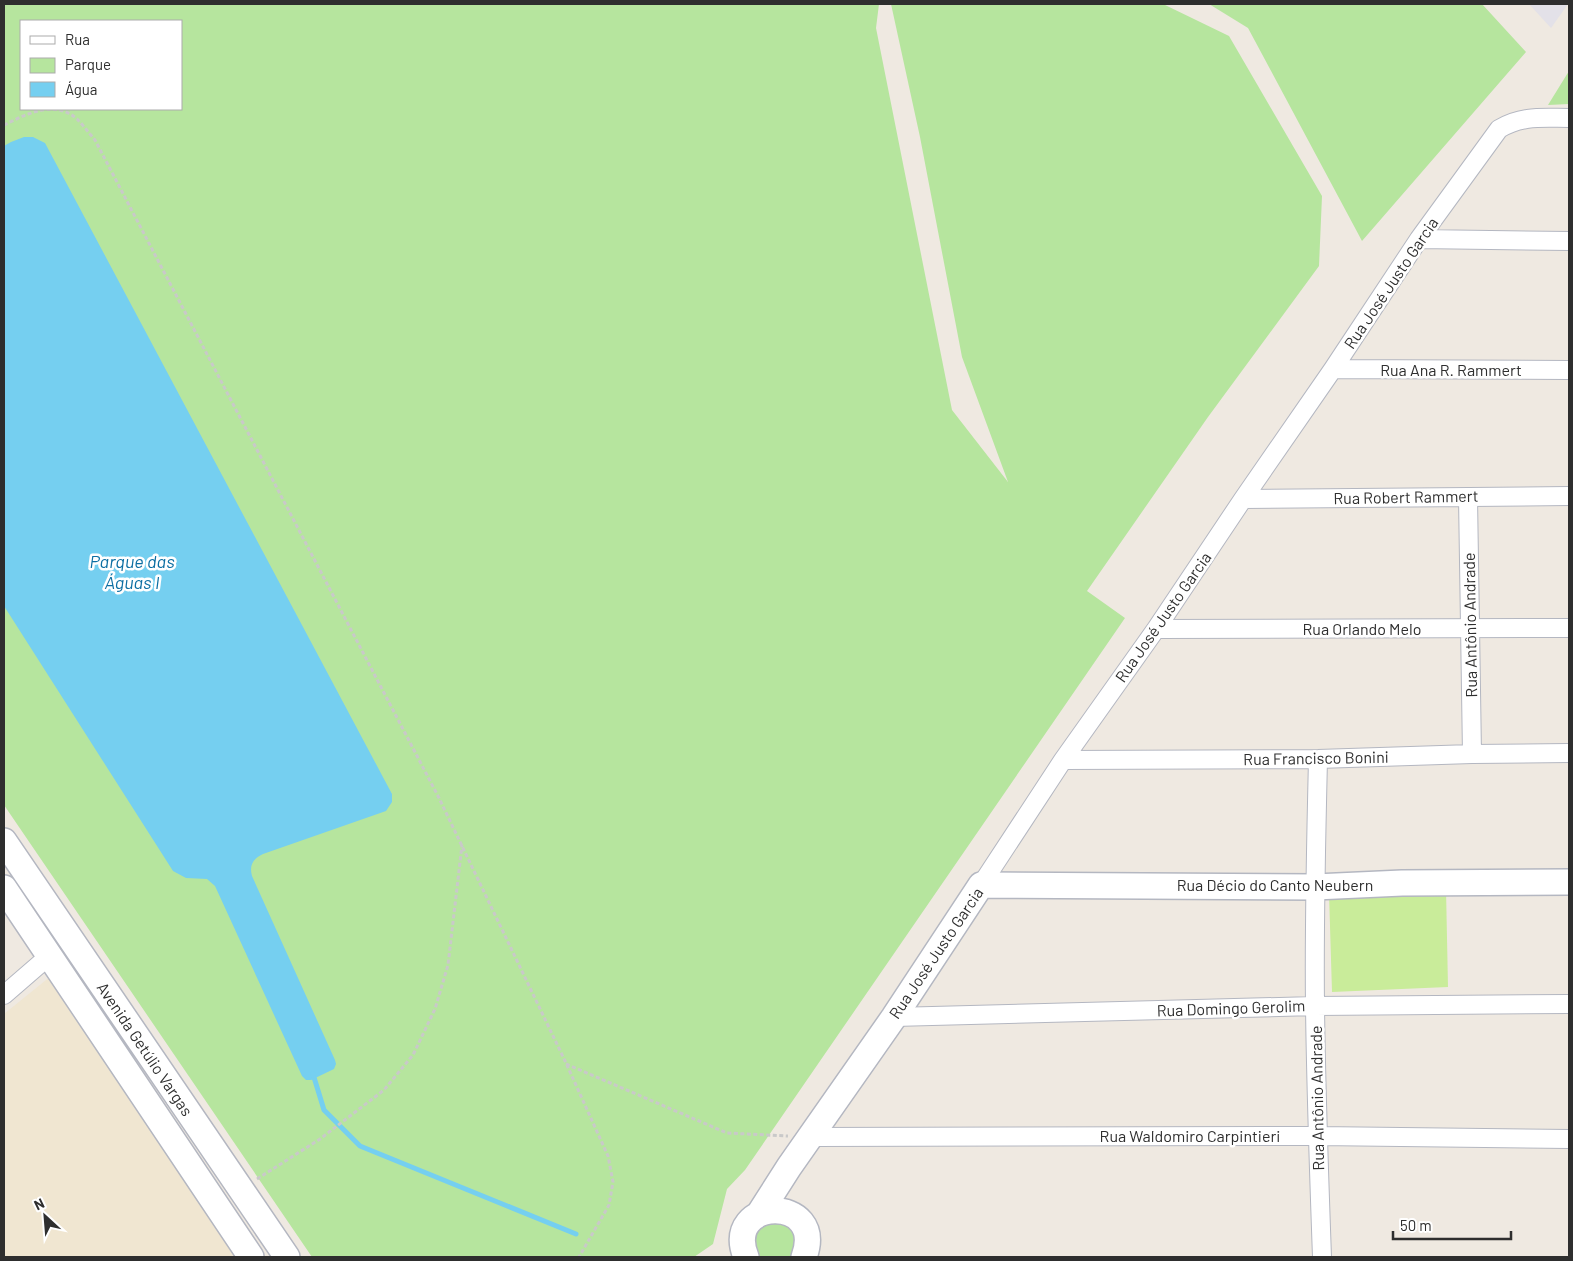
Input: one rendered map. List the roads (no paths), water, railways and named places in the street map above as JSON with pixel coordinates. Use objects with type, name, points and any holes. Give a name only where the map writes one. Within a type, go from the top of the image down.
[{"type":"street","name":"Rua José Justo Garcia","points":[[738,1251],[750,1221],[759,1214],[894,1017],[1063,760],[1156,629],[1419,239],[1499,130],[1511,122],[1525,118],[1569,118]]},
{"type":"street","points":[[1419,239],[1569,241]]},
{"type":"street","name":"Rua Ana R. Rammert","points":[[1333,369],[1569,370]]},
{"type":"street","name":"Rua Robert Rammert","points":[[1243,499],[1569,496]]},
{"type":"street","name":"Rua Antônio Andrade","points":[[1468,497],[1472,754]]},
{"type":"street","name":"Rua Orlando Melo","points":[[1156,629],[1569,628]]},
{"type":"street","name":"Rua Francisco Bonini","points":[[1063,760],[1318,759],[1569,753]]},
{"type":"street","name":"Rua Antônio Andrade","points":[[1318,759],[1315,1006],[1322,1257]]},
{"type":"street","name":"Avenida Getúlio Vargas","points":[[4,840],[287,1257]]},
{"type":"street","name":"Rua Décio do Canto Neubern","points":[[981,885],[1315,887],[1402,883],[1569,882]]},
{"type":"street","name":"Avenida Getúlio Vargas","points":[[4,888],[251,1257]]},
{"type":"street","points":[[4,995],[49,956]]},
{"type":"street","name":"Rua Domingo Gerolim","points":[[894,1017],[1315,1006],[1569,1004]]},
{"type":"street","name":"Rua Waldomiro Carpintieri","points":[[812,1137],[1318,1136],[1569,1139]]},
{"type":"street","points":[[789,1168],[789,1213]]},
{"type":"street","points":[[759,1214],[779,1210],[789,1213],[798,1219],[804,1228],[807,1238],[807,1248],[804,1257]]},
{"type":"water","name":"Parque das Águas I","points":[[24,137],[33,137],[45,143],[392,794],[392,802],[386,811],[263,854],[254,860],[252,866],[252,876],[335,1060],[334,1069],[311,1080],[306,1080],[302,1076],[215,886],[207,879],[186,878],[173,871],[4,606],[4,146]]},
{"type":"waterway","points":[[313,1074],[324,1110],[360,1146],[576,1234]]}]
